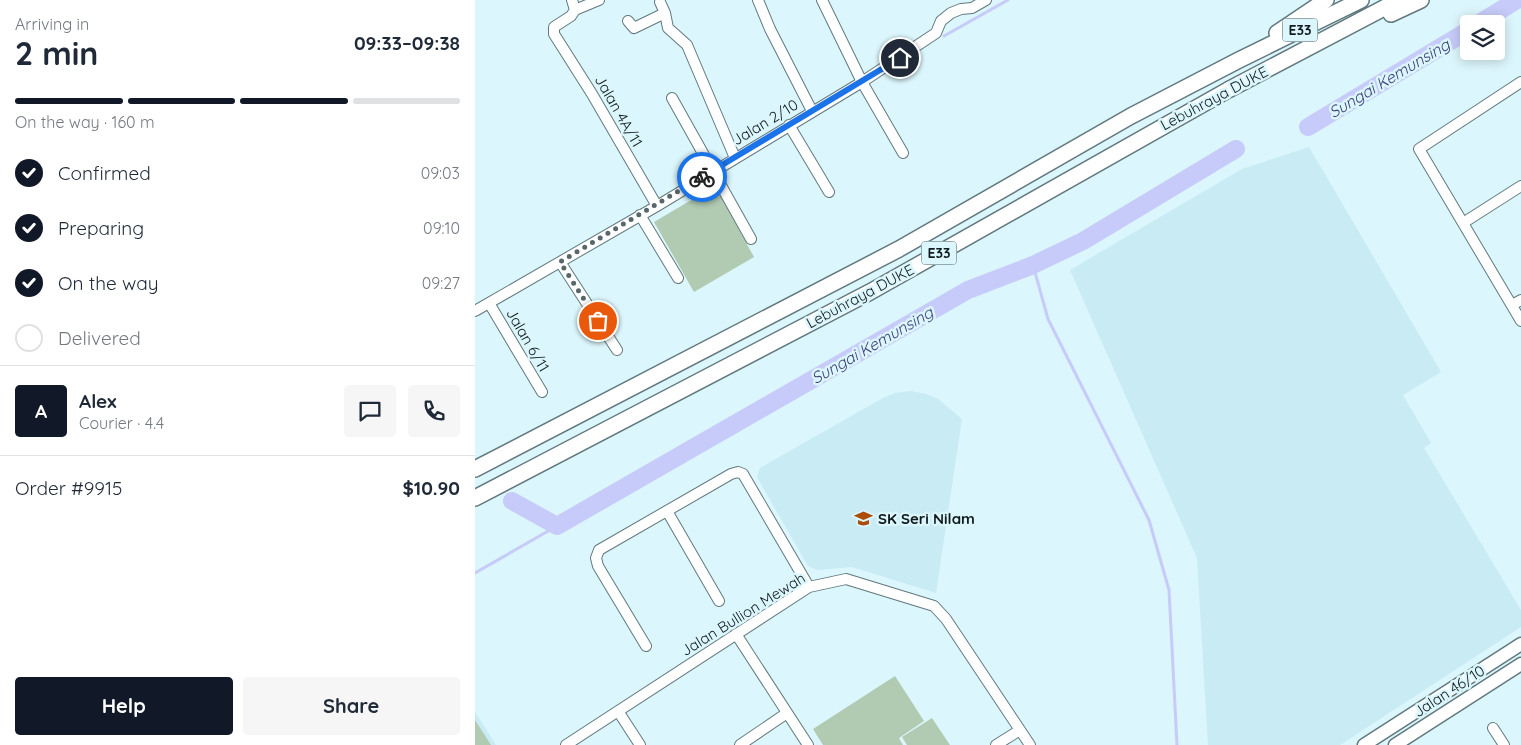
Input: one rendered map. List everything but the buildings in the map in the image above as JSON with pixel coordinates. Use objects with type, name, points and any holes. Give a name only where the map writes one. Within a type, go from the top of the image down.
[{"type":"highway","points":[[1239,60],[1325,0]]},
{"type":"highway","name":"Lebuhraya DUKE","points":[[475,469],[899,249],[1131,116],[1361,0]]},
{"type":"highway","name":"Lebuhraya DUKE","points":[[475,498],[870,292],[1246,81],[1399,0]]},
{"type":"highway","points":[[1246,81],[1421,0]]},
{"type":"main road","name":"Jalan 46/10","points":[[1364,745],[1521,644]]},
{"type":"main road","name":"Jalan 46/10","points":[[1397,745],[1521,664]]},
{"type":"street","points":[[573,5],[599,0]]},
{"type":"street","points":[[759,0],[770,29],[811,111]]},
{"type":"street","points":[[822,0],[862,82],[903,153]]},
{"type":"street","name":"Jalan 2/10","points":[[475,311],[657,206],[811,111],[862,82],[936,33],[941,21],[951,13],[967,4],[976,6],[986,0]]},
{"type":"street","points":[[660,2],[665,12],[668,28],[687,45],[735,158]]},
{"type":"street","name":"Jalan 4A/11","points":[[573,5],[571,16],[554,28],[554,34],[592,94],[657,206]]},
{"type":"street","points":[[628,21],[634,28],[665,12]]},
{"type":"street","points":[[1521,82],[1419,148],[1463,223],[1516,302],[1521,321]]},
{"type":"street","points":[[672,98],[751,239]]},
{"type":"street","points":[[789,125],[829,192]]},
{"type":"street","points":[[1463,223],[1521,186]]},
{"type":"street","points":[[640,215],[678,278]]},
{"type":"street","points":[[560,262],[617,350]]},
{"type":"street","name":"Jalan 6/11","points":[[489,303],[542,392]]},
{"type":"street","points":[[646,646],[595,558],[599,550],[731,474],[737,472],[743,474],[809,587]]},
{"type":"street","points":[[667,511],[719,601]]},
{"type":"street","name":"Jalan Bullion Mewah","points":[[566,745],[809,587],[846,579],[933,606],[946,619],[1030,745]]},
{"type":"street","points":[[736,634],[808,745]]},
{"type":"street","points":[[618,711],[640,745]]},
{"type":"street","points":[[740,745],[787,714]]},
{"type":"street","points":[[1493,728],[1504,745]]},
{"type":"street","points":[[996,745],[1020,730]]},
{"type":"shaded area","points":[[1309,147],[1441,372],[1403,395],[1431,443],[1424,448],[1521,610],[1521,627],[1340,745],[1208,745],[1197,558],[1070,270],[1242,169]]},
{"type":"shaded area","name":"SK Seri Nilam","points":[[911,391],[938,399],[962,419],[936,593],[852,567],[817,570],[808,566],[757,477],[760,468],[883,398],[895,393]]},
{"type":"shaded area","points":[[475,712],[496,745],[475,745]]},
{"type":"green space","points":[[715,186],[754,257],[694,292],[654,222]]},
{"type":"green space","points":[[895,676],[924,721],[899,738],[903,745],[823,745],[813,729]]},
{"type":"green space","points":[[932,718],[950,745],[907,745],[902,737]]},
{"type":"green space","points":[[475,720],[491,745],[475,745]]},
{"type":"waterway","points":[[944,36],[1008,0]]},
{"type":"waterway","name":"Sungai Kemunsing","points":[[1493,15],[1517,0]]},
{"type":"waterway","name":"Sungai Kemunsing","points":[[1308,127],[1460,35]]},
{"type":"waterway","name":"Sungai Kemunsing","points":[[512,501],[557,526],[968,290],[1033,265],[1083,241],[1236,149]]},
{"type":"waterway","points":[[1033,265],[1048,319],[1149,520],[1169,590],[1177,745]]},
{"type":"waterway","points":[[475,573],[557,526]]},
{"type":"way so far","points":[[598,321],[560,262],[657,206],[702,177]]},
{"type":"place","name":"SK Seri Nilam","points":[[864,518]]},
{"type":"route","points":[[702,177],[900,58]]}]
